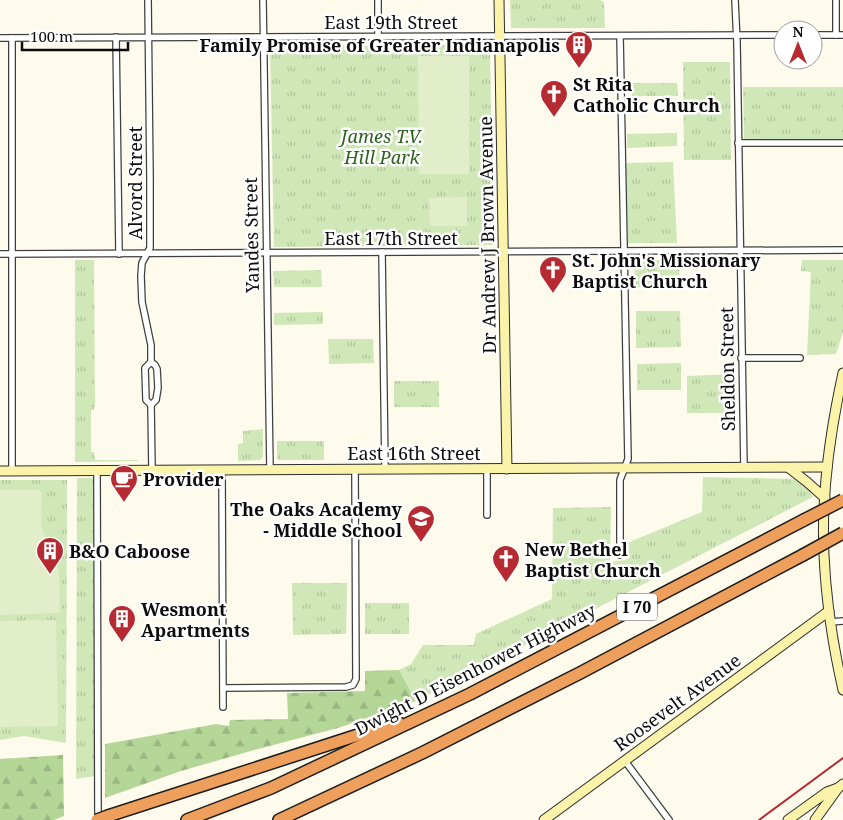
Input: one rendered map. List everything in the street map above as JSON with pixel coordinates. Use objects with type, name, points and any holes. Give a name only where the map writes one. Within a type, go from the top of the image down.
[{"type":"highway","name":"Dwight D Eisenhower Highway","points":[[182,820],[272,788],[470,694],[843,500]]},
{"type":"highway","name":"I 70","points":[[280,820],[580,673],[843,533]]},
{"type":"highway","points":[[101,819],[396,722],[470,694]]},
{"type":"main road","name":"Dr Andrew J Brown Avenue","points":[[499,0],[506,469]]},
{"type":"main road","points":[[843,373],[839,406],[827,467],[824,554],[830,622],[843,690]]},
{"type":"main road","name":"East 16th Street","points":[[0,472],[827,467]]},
{"type":"main road","points":[[789,468],[825,498]]},
{"type":"main road","name":"Roosevelt Avenue","points":[[544,820],[829,611]]},
{"type":"main road","points":[[788,820],[826,792],[840,786]]},
{"type":"main road","points":[[814,820],[840,786]]},
{"type":"street","name":"Alvord Street","points":[[148,0],[150,248],[142,263],[141,276],[142,302],[151,345],[150,362],[145,368],[145,378],[146,400],[151,405],[152,470]]},
{"type":"street","name":"Yandes Street","points":[[263,0],[270,470]]},
{"type":"street","points":[[378,0],[378,37]]},
{"type":"street","name":"Sheldon Street","points":[[735,0],[744,468]]},
{"type":"street","points":[[823,35],[840,35],[836,0]]},
{"type":"street","name":"East 19th Street","points":[[0,38],[773,35]]},
{"type":"street","points":[[620,36],[628,458],[620,480],[620,554]]},
{"type":"street","points":[[116,37],[119,254]]},
{"type":"street","points":[[12,38],[12,471]]},
{"type":"street","points":[[738,143],[843,143]]},
{"type":"street","name":"East 17th Street","points":[[0,254],[843,250]]},
{"type":"street","points":[[382,252],[385,469]]},
{"type":"street","points":[[741,358],[800,358]]},
{"type":"street","name":"Alvord Street","points":[[150,362],[157,369],[158,388],[156,400],[151,405]]},
{"type":"street","points":[[487,469],[487,516]]},
{"type":"street","points":[[97,470],[101,819]]},
{"type":"street","points":[[222,470],[223,707]]},
{"type":"street","points":[[223,688],[327,688],[353,685],[356,679],[355,470]]},
{"type":"street","points":[[830,622],[843,621]]},
{"type":"street","points":[[625,761],[669,820]]},
{"type":"green space","points":[[510,0],[600,0],[604,2],[605,28],[511,28]]},
{"type":"green space","name":"James T.V. Hill Park","points":[[490,45],[493,245],[274,247],[270,46]]},
{"type":"green space","points":[[418,56],[469,56],[469,174],[419,174]]},
{"type":"green space","points":[[683,62],[730,62],[731,160],[684,160]]},
{"type":"green space","points":[[632,83],[677,83],[678,96],[632,96]]},
{"type":"green space","points":[[743,87],[843,87],[843,139],[745,141]]},
{"type":"green space","points":[[677,133],[677,146],[627,148],[627,134]]},
{"type":"green space","points":[[673,162],[677,243],[628,243],[626,163]]},
{"type":"green space","points":[[467,197],[467,226],[430,226],[429,198]]},
{"type":"green space","points":[[75,260],[94,260],[95,407],[94,410],[91,410],[91,452],[94,452],[95,460],[138,461],[75,462]]},
{"type":"green space","points":[[634,260],[679,260],[680,287],[635,287]]},
{"type":"green space","points":[[802,260],[843,260],[843,332],[836,354],[807,355],[811,272],[801,271]]},
{"type":"green space","points":[[321,270],[322,287],[274,287],[273,271]]},
{"type":"green space","points":[[636,311],[680,311],[681,347],[636,348]]},
{"type":"green space","points":[[323,312],[323,324],[274,325],[274,313]]},
{"type":"green space","points":[[328,339],[373,339],[374,363],[329,364]]},
{"type":"green space","points":[[681,363],[681,390],[637,390],[637,364]]},
{"type":"green space","points":[[736,374],[737,413],[687,413],[687,376]]},
{"type":"green space","points":[[394,381],[439,381],[439,407],[394,407]]},
{"type":"green space","points":[[263,429],[263,457],[260,460],[238,461],[238,444],[243,443],[243,431]]},
{"type":"green space","points":[[277,441],[324,441],[324,460],[279,460],[277,459]]},
{"type":"green space","points":[[703,477],[794,479],[808,487],[813,497],[416,701],[399,670],[411,664],[423,645],[474,645],[476,634],[552,599],[553,508],[611,507],[610,562],[626,560],[627,543],[702,512]]},
{"type":"green space","points":[[77,478],[93,478],[95,776],[76,779]]},
{"type":"green space","points":[[0,480],[67,480],[66,743],[24,736],[0,740]]},
{"type":"green space","points":[[0,490],[37,490],[42,492],[41,526],[59,572],[60,613],[0,615]]},
{"type":"green space","points":[[292,583],[347,583],[346,634],[293,635]]},
{"type":"green space","points":[[365,603],[409,603],[409,634],[365,634]]},
{"type":"green space","points":[[56,620],[58,726],[0,727],[0,621]]},
{"type":"green space","points":[[399,670],[416,701],[338,728],[181,771],[105,798],[105,744],[216,724],[229,726],[230,720],[288,719],[287,693],[365,691],[365,671]]},
{"type":"green space","points":[[63,755],[64,816],[54,820],[0,820],[0,759]]},
{"type":"railway","points":[[759,820],[843,758]]},
{"type":"place","name":"Family Promise of Greater Indianapolis","points":[[579,69]]},
{"type":"place","name":"St Rita Catholic Church","points":[[554,118]]},
{"type":"place","name":"St. John's Missionary Baptist Church","points":[[553,294]]},
{"type":"place","name":"Provider","points":[[124,503]]},
{"type":"place","name":"The Oaks Academy - Middle School","points":[[421,543]]},
{"type":"place","name":"B&O Caboose","points":[[50,575]]},
{"type":"place","name":"New Bethel Baptist Church","points":[[506,583]]},
{"type":"place","name":"Wesmont Apartments","points":[[122,643]]}]
